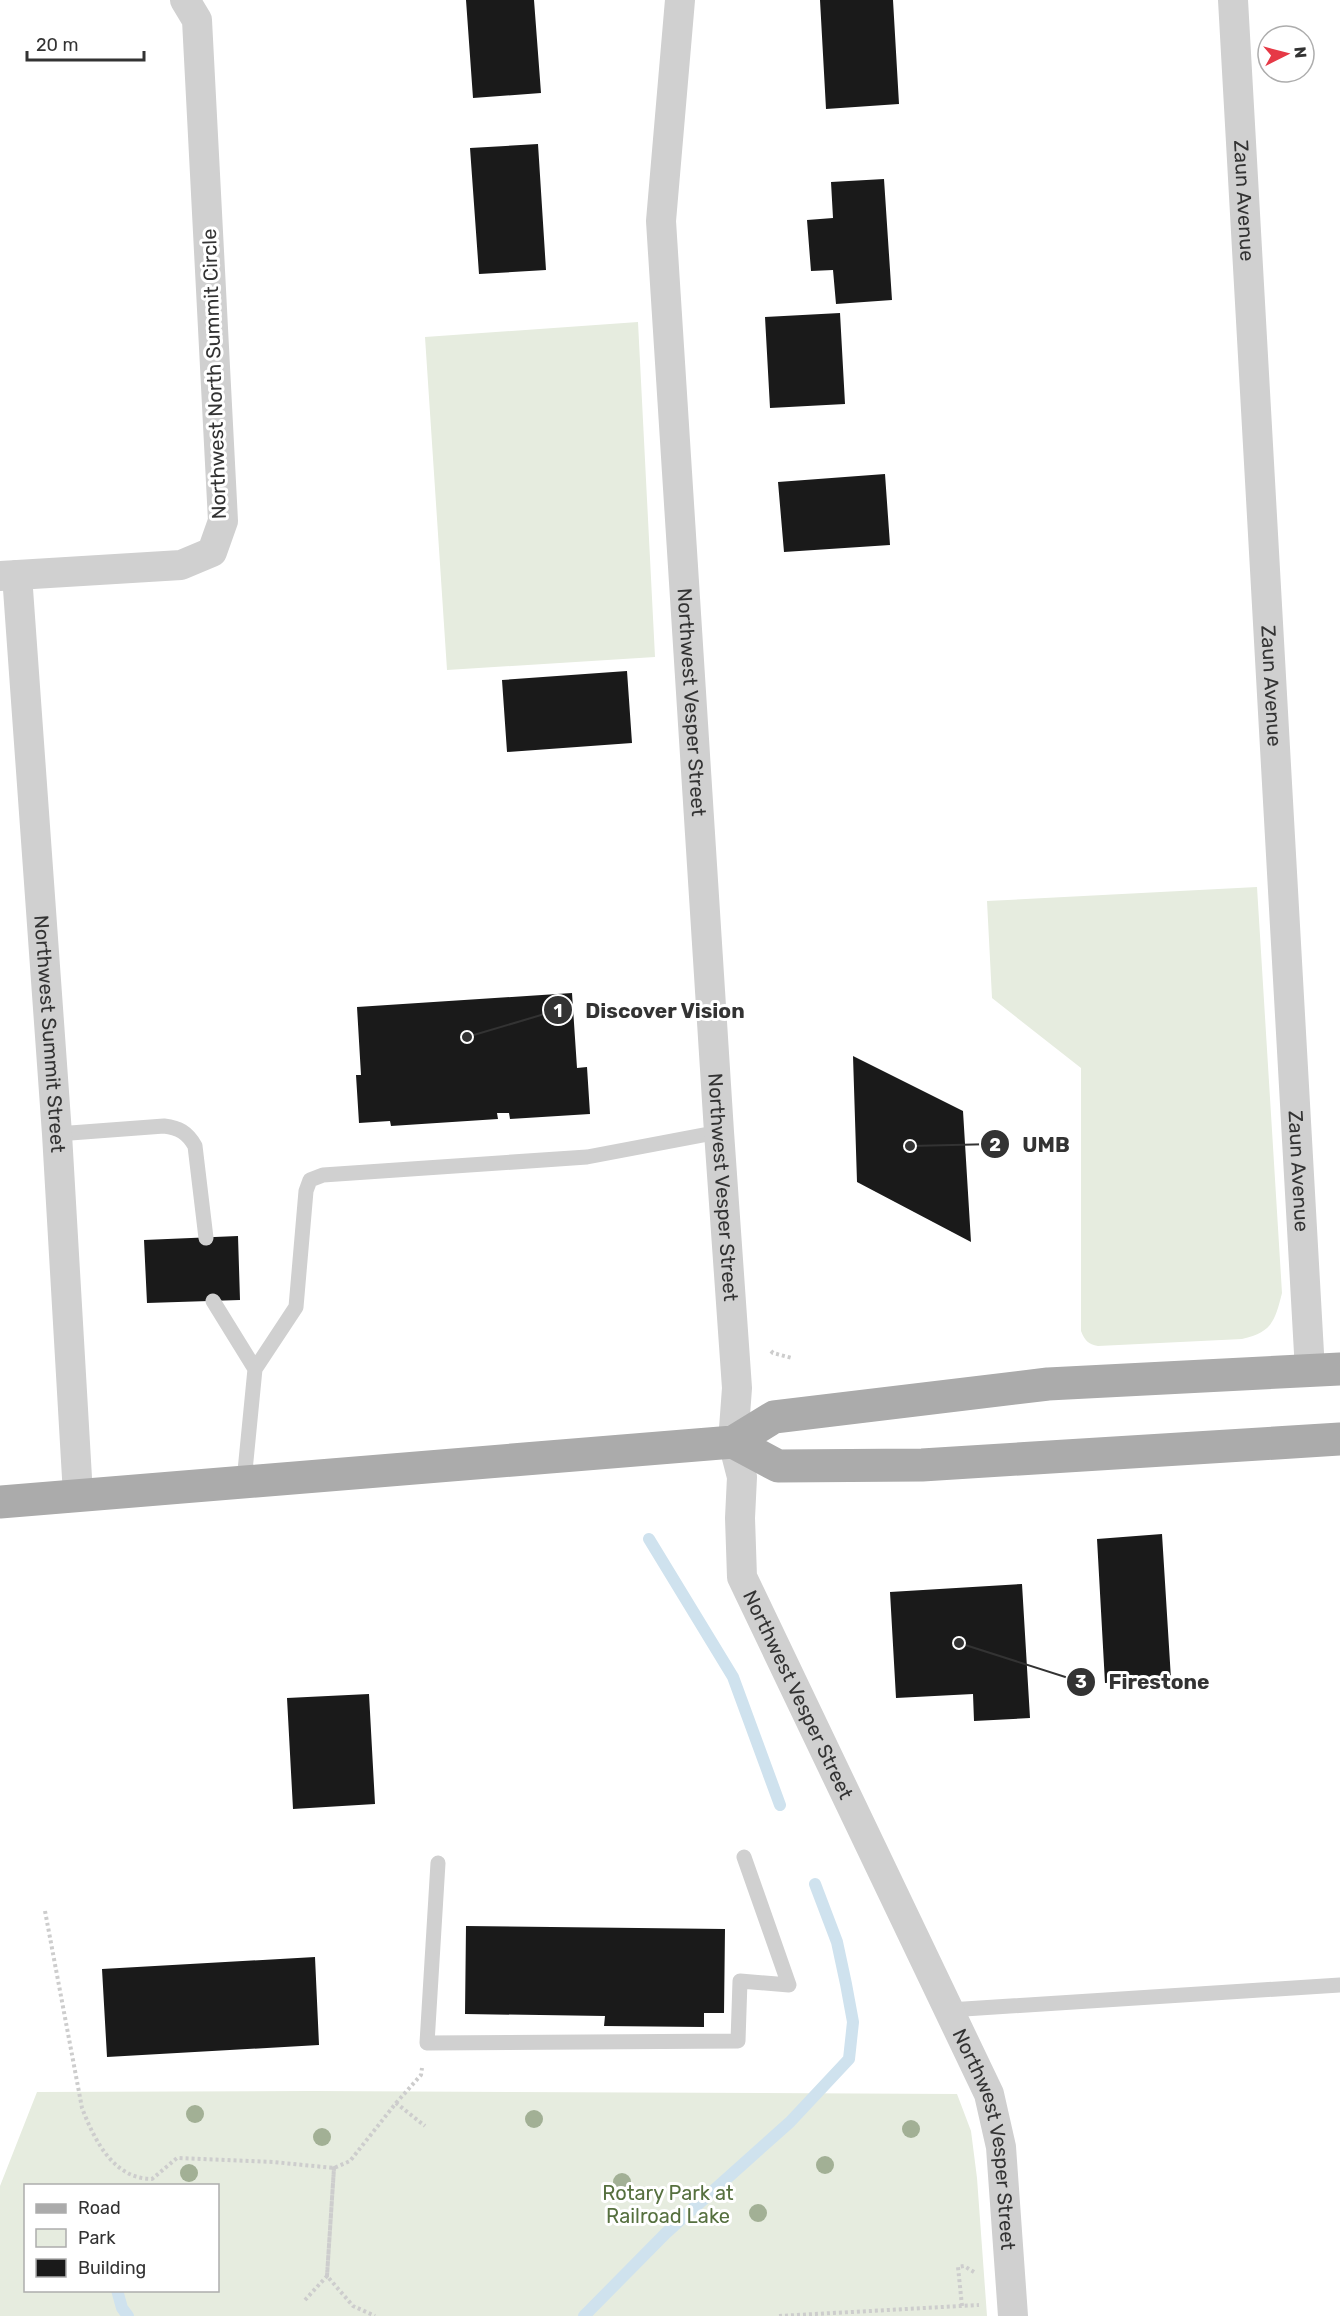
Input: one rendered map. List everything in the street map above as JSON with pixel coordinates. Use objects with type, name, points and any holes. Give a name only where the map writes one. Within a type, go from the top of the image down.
[{"type":"main road","points":[[0,1502],[733,1442],[774,1417],[1048,1384],[1325,1370]]},
{"type":"main road","points":[[733,1442],[778,1466],[789,1466],[922,1465],[1340,1439]]},
{"type":"street","name":"Northwest North Summit Circle","points":[[8,575],[181,565],[212,552],[223,521],[197,20],[185,0]]},
{"type":"street","name":"Northwest Vesper Street","points":[[680,0],[661,221],[737,1388],[733,1442],[742,1477],[741,1577],[989,2094],[1001,2147],[1012,2310]]},
{"type":"street","name":"Zaun Avenue","points":[[1233,0],[1325,1370]]},
{"type":"street","name":"Northwest Summit Street","points":[[8,575],[57,1134],[78,1495]]},
{"type":"lane","points":[[57,1134],[164,1126],[188,1133],[195,1146],[206,1238]]},
{"type":"lane","points":[[244,1481],[255,1369],[296,1307],[306,1191],[310,1180],[323,1175],[587,1157],[719,1132]]},
{"type":"lane","points":[[213,1301],[255,1369]]},
{"type":"lane","points":[[438,1863],[428,2043],[738,2041],[740,1981],[789,1985],[744,1857]]},
{"type":"lane","points":[[949,2010],[1340,1985]]},
{"type":"path","points":[[768,1346],[773,1353],[792,1358]]},
{"type":"path","points":[[45,1911],[82,2108],[93,2136],[110,2159],[129,2174],[143,2179],[152,2180],[177,2158],[273,2162],[333,2168],[350,2161],[420,2075],[428,2043]]},
{"type":"path","points":[[396,2103],[424,2126]]},
{"type":"path","points":[[305,2300],[327,2276],[333,2168]]},
{"type":"path","points":[[962,2306],[958,2267],[964,2266],[981,2277]]},
{"type":"path","points":[[327,2276],[353,2306],[375,2316]]},
{"type":"path","points":[[779,2316],[962,2306],[1012,2310]]},
{"type":"green space","points":[[638,322],[655,657],[447,670],[425,337]]},
{"type":"green space","points":[[1257,887],[1282,1293],[1277,1311],[1266,1329],[1242,1339],[1098,1346],[1092,1344],[1087,1342],[1081,1331],[1081,1068],[992,998],[987,901]]},
{"type":"green space","name":"Rotary Park at Railroad Lake","points":[[37,2092],[957,2094],[971,2131],[977,2178],[987,2316],[0,2316],[0,2186]]},
{"type":"building","points":[[466,0],[534,0],[541,93],[473,98]]},
{"type":"building","points":[[820,0],[893,0],[899,104],[826,109]]},
{"type":"building","points":[[538,144],[546,270],[479,274],[470,148]]},
{"type":"building","points":[[884,179],[892,300],[836,304],[833,270],[811,271],[807,220],[833,218],[831,182]]},
{"type":"building","points":[[840,313],[845,404],[770,408],[765,317]]},
{"type":"building","points":[[885,474],[890,545],[784,552],[778,482]]},
{"type":"building","points":[[627,671],[632,743],[507,752],[502,680]]},
{"type":"building","points":[[572,993],[577,1068],[587,1067],[590,1114],[510,1119],[509,1113],[497,1113],[498,1119],[391,1126],[390,1121],[359,1123],[356,1075],[361,1075],[357,1007]]},
{"type":"building","points":[[853,1056],[963,1111],[971,1242],[857,1182]]},
{"type":"building","points":[[238,1236],[240,1300],[147,1303],[144,1240]]},
{"type":"building","points":[[1162,1534],[1171,1679],[1105,1683],[1097,1539]]},
{"type":"building","points":[[1022,1584],[1030,1718],[974,1721],[973,1694],[896,1698],[890,1592]]},
{"type":"building","points":[[369,1694],[375,1804],[293,1809],[287,1698]]},
{"type":"building","points":[[466,1926],[725,1929],[724,2013],[704,2013],[704,2027],[604,2026],[605,2016],[465,2014]]},
{"type":"building","points":[[315,1957],[319,2045],[107,2057],[102,1969]]},
{"type":"waterway","points":[[649,1539],[733,1677],[780,1805]]},
{"type":"waterway","points":[[584,2316],[666,2233],[790,2122],[849,2059],[853,2022],[846,1984],[837,1942],[815,1884]]},
{"type":"waterway","points":[[118,2292],[122,2308],[128,2316]]},
{"type":"place","name":"Discover Vision","points":[[467,1037]]},
{"type":"place","name":"UMB","points":[[910,1146]]},
{"type":"place","name":"Firestone","points":[[959,1643]]}]
